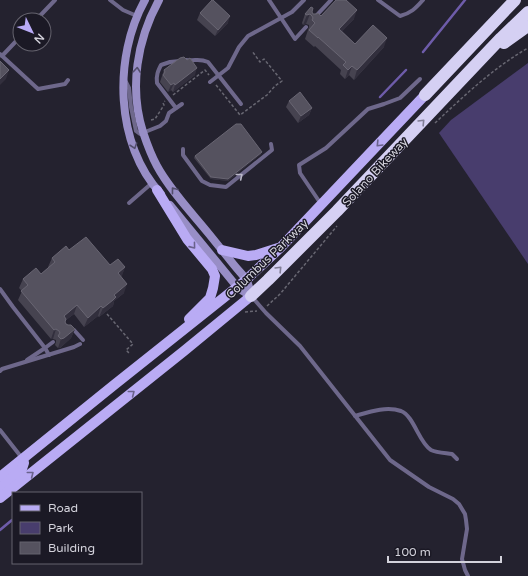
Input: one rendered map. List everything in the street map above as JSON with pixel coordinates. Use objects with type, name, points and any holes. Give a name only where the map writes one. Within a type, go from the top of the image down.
[{"type":"highway","points":[[436,84],[504,0]]},
{"type":"highway","name":"Columbus Parkway","points":[[425,95],[515,0]]},
{"type":"highway","name":"Columbus Parkway","points":[[251,296],[331,216],[528,12]]},
{"type":"highway","points":[[483,57],[528,26]]},
{"type":"main road","points":[[139,365],[209,299],[214,284],[212,269],[187,239],[140,162],[128,128],[124,104],[123,78],[126,52],[137,16],[145,0]]},
{"type":"main road","points":[[159,0],[141,43],[137,67],[136,91],[139,119],[143,133],[150,152],[161,172],[246,280],[251,296]]},
{"type":"main road","name":"Columbus Parkway","points":[[0,478],[139,365],[238,288],[281,246],[425,95]]},
{"type":"main road","points":[[155,186],[238,288],[251,296]]},
{"type":"main road","points":[[222,250],[248,256],[256,255],[281,246]]},
{"type":"main road","name":"Columbus Parkway","points":[[0,498],[251,296]]},
{"type":"main road","points":[[0,488],[22,469],[24,463],[23,459]]},
{"type":"lane","points":[[44,12],[55,0]]},
{"type":"lane","points":[[110,0],[123,10],[137,16]]},
{"type":"lane","points":[[268,0],[295,39],[306,27]]},
{"type":"lane","points":[[210,82],[228,68],[239,47],[248,36],[292,12],[304,0]]},
{"type":"lane","points":[[312,20],[331,0]]},
{"type":"lane","points":[[378,0],[400,16],[409,14],[423,0]]},
{"type":"lane","points":[[12,45],[1,55],[38,89],[66,84],[68,80]]},
{"type":"lane","points":[[176,108],[157,82],[157,73],[162,65],[170,62],[202,59],[208,62],[241,104]]},
{"type":"lane","points":[[123,78],[129,88],[131,107],[137,133],[140,134],[160,126],[166,121],[169,113],[182,104]]},
{"type":"lane","points":[[321,204],[300,173],[299,165],[326,148],[368,109],[400,98],[420,79]]},
{"type":"lane","points":[[183,149],[183,155],[202,181],[210,185],[226,187],[272,150],[271,144]]},
{"type":"lane","points":[[129,203],[155,186]]},
{"type":"lane","points":[[0,289],[49,355]]},
{"type":"lane","points":[[251,296],[300,346],[390,460],[429,487],[453,499],[459,504],[465,514],[466,520],[467,529],[462,559],[468,576]]},
{"type":"lane","points":[[0,371],[2,369],[74,347],[82,342],[74,330],[69,329],[65,331]]},
{"type":"lane","points":[[22,363],[53,342]]},
{"type":"lane","points":[[355,416],[381,410],[402,412],[409,418],[430,449],[452,454],[456,459]]},
{"type":"lane","points":[[0,430],[23,459]]},
{"type":"path","points":[[431,127],[491,73],[528,48]]},
{"type":"path","points":[[244,312],[264,310],[280,294],[337,226]]},
{"type":"path","points":[[107,314],[133,344],[126,350],[130,354]]},
{"type":"green space","points":[[528,63],[528,264],[439,133],[451,120]]},
{"type":"building","points":[[212,0],[230,16],[218,30],[200,13]]},
{"type":"building","points":[[336,0],[346,0],[357,10],[339,29],[355,44],[373,25],[387,38],[357,70],[352,66],[348,70],[343,65],[346,62],[309,30],[315,23],[310,14],[305,14],[311,7],[313,8],[313,14],[318,13],[321,16]]},
{"type":"building","points":[[184,57],[187,60],[190,58],[197,68],[175,85],[174,83],[171,85],[163,75],[165,72],[164,70],[180,58]]},
{"type":"building","points":[[0,61],[9,70],[0,79]]},
{"type":"building","points":[[300,92],[312,108],[301,116],[289,101]]},
{"type":"building","points":[[236,124],[241,124],[262,152],[228,179],[211,177],[195,156]]},
{"type":"building","points":[[86,237],[110,265],[118,259],[125,267],[118,273],[127,284],[114,295],[116,297],[113,300],[103,308],[101,306],[88,318],[77,305],[64,316],[66,319],[66,324],[71,325],[75,329],[61,339],[58,336],[60,333],[59,331],[56,329],[54,330],[21,291],[28,285],[23,279],[36,268],[41,274],[55,262],[52,258],[66,246],[69,250]]},
{"type":"waterway","points":[[423,52],[465,0]]},
{"type":"waterway","points":[[380,97],[406,70]]},
{"type":"waterway","points":[[0,530],[12,520]]}]
